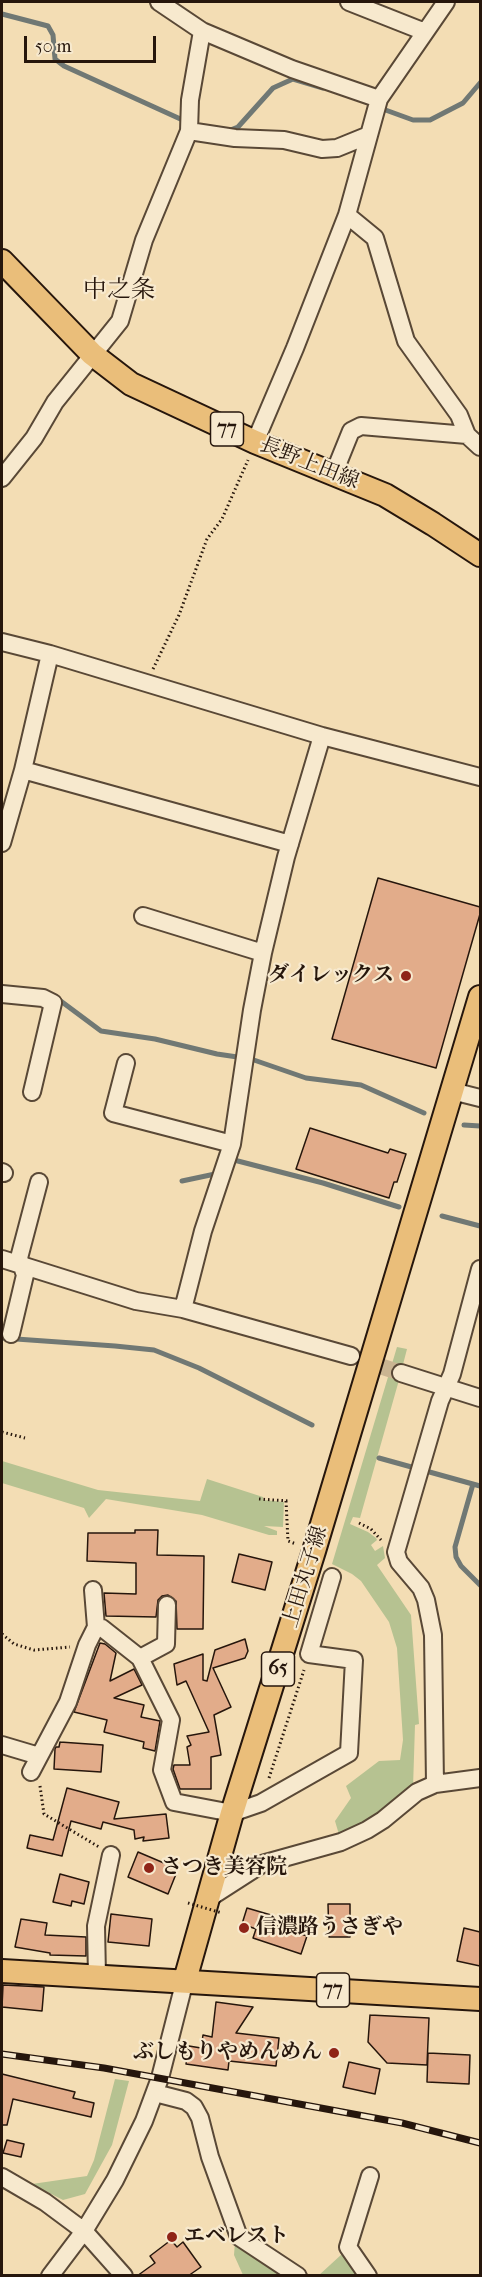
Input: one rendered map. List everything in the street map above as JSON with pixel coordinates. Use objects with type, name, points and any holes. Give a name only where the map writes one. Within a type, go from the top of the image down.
[{"type":"main road","name":"長野上田線","points":[[2,261],[92,354],[131,384],[255,442],[385,495],[479,550]]},
{"type":"main road","name":"上田丸子線","points":[[185,1980],[232,1813],[304,1584],[480,997]]},
{"type":"main road","points":[[2,1971],[185,1980]]},
{"type":"main road","name":"77","points":[[185,1980],[480,2000]]},
{"type":"street","points":[[349,2],[425,32]]},
{"type":"street","points":[[255,442],[347,215],[378,104],[446,2]]},
{"type":"street","points":[[166,3],[202,31],[378,104]]},
{"type":"street","points":[[2,478],[34,438],[55,402],[120,321],[144,240],[189,125],[190,100],[202,31]]},
{"type":"street","points":[[189,125],[235,138],[284,140],[322,149],[337,148],[369,135]]},
{"type":"street","points":[[347,215],[375,238],[406,341],[459,415],[467,435],[480,447]]},
{"type":"street","points":[[334,473],[351,431],[361,426],[467,435]]},
{"type":"street","points":[[2,642],[50,654],[322,736],[480,777]]},
{"type":"street","points":[[2,843],[50,654]]},
{"type":"street","points":[[183,1309],[203,1232],[232,1144],[263,953],[290,844],[322,736]]},
{"type":"street","points":[[22,771],[290,844]]},
{"type":"street","points":[[143,916],[263,953]]},
{"type":"street","points":[[2,994],[43,998],[53,1003],[32,1092]]},
{"type":"street","points":[[126,1063],[113,1113],[232,1144]]},
{"type":"street","points":[[452,1091],[480,1098]]},
{"type":"street","points":[[11,1334],[25,1275],[20,1258],[39,1182]]},
{"type":"street","points":[[2,1259],[135,1301],[183,1309],[351,1356]]},
{"type":"street","points":[[435,1784],[433,1635],[426,1600],[421,1588],[414,1577],[399,1563],[397,1555],[445,1388],[452,1374],[480,1269]]},
{"type":"street","points":[[401,1373],[480,1398]]},
{"type":"street","points":[[96,1627],[102,1628],[140,1658],[171,1720],[162,1770],[174,1802],[232,1813],[261,1803],[349,1753],[354,1660],[309,1654],[333,1577]]},
{"type":"street","points":[[31,1772],[68,1702],[87,1645],[96,1627],[93,1590]]},
{"type":"street","points":[[140,1658],[166,1644],[167,1605]]},
{"type":"street","points":[[2,1745],[39,1756]]},
{"type":"street","points":[[205,1905],[262,1864],[340,1842],[367,1830],[417,1792],[435,1784],[480,1778]]},
{"type":"street","points":[[97,1976],[96,1926],[111,1855]]},
{"type":"street","points":[[50,2276],[84,2231],[132,2147],[155,2093],[185,1980]]},
{"type":"street","points":[[155,2093],[186,2101],[194,2107],[200,2118],[210,2157],[239,2237],[298,2276]]},
{"type":"street","points":[[368,2276],[348,2247],[370,2176]]},
{"type":"street","points":[[2,2177],[45,2202],[84,2231],[124,2276]]},
{"type":"path","points":[[144,682],[163,651],[207,539],[222,519],[255,442]]},
{"type":"path","points":[[2,1432],[25,1438]]},
{"type":"path","points":[[259,1499],[288,1501],[288,1534]]},
{"type":"path","points":[[359,1523],[378,1535],[389,1551],[397,1555]]},
{"type":"path","points":[[2,1634],[14,1644],[34,1650],[87,1645]]},
{"type":"path","points":[[261,1803],[309,1654]]},
{"type":"path","points":[[31,1772],[41,1789],[44,1814],[111,1855]]},
{"type":"green space","points":[[397,1347],[407,1349],[399,1380],[360,1518],[353,1517],[350,1524],[376,1538],[377,1540],[371,1545],[375,1551],[383,1546],[385,1558],[377,1565],[411,1615],[419,1724],[415,1725],[413,1788],[379,1816],[340,1838],[335,1821],[351,1798],[346,1786],[379,1761],[400,1760],[403,1740],[397,1648],[389,1622],[361,1581],[332,1564]]},
{"type":"green space","points":[[2,1461],[98,1490],[200,1501],[207,1479],[263,1497],[263,1500],[284,1502],[283,1527],[264,1526],[277,1531],[277,1535],[269,1535],[202,1515],[106,1499],[89,1518],[84,1508],[2,1483]]},
{"type":"green space","points":[[115,2079],[129,2081],[112,2145],[85,2194],[63,2200],[32,2184],[87,2176],[94,2160]]},
{"type":"green space","points":[[235,2242],[288,2275],[243,2275],[234,2255]]},
{"type":"green space","points":[[342,2254],[359,2276],[318,2276]]},
{"type":"building","name":"ダイレックス","points":[[378,878],[480,907],[480,914],[436,1068],[332,1039]]},
{"type":"building","points":[[310,1128],[388,1153],[390,1149],[406,1154],[389,1198],[296,1169]]},
{"type":"building","points":[[135,1530],[158,1530],[157,1555],[204,1556],[203,1629],[177,1629],[176,1601],[168,1595],[158,1600],[156,1617],[106,1616],[104,1593],[136,1594],[136,1563],[87,1561],[88,1533],[135,1533]]},
{"type":"building","points":[[239,1554],[272,1562],[265,1590],[232,1582]]},
{"type":"building","points":[[245,1639],[248,1651],[245,1658],[213,1668],[231,1707],[214,1715],[221,1755],[211,1757],[211,1789],[180,1789],[173,1769],[174,1765],[190,1765],[187,1747],[191,1745],[187,1736],[209,1732],[186,1681],[177,1685],[174,1664],[203,1654],[203,1680],[207,1681],[215,1650]]},
{"type":"building","points":[[100,1643],[105,1644],[116,1653],[110,1681],[134,1669],[142,1685],[114,1698],[144,1705],[141,1717],[160,1721],[155,1751],[143,1748],[144,1742],[104,1732],[107,1720],[74,1712]]},
{"type":"building","points":[[60,1742],[103,1745],[101,1772],[54,1769],[55,1749],[59,1747]]},
{"type":"building","points":[[67,1788],[119,1802],[114,1819],[166,1814],[169,1838],[143,1841],[144,1837],[135,1839],[134,1830],[103,1822],[101,1829],[71,1821],[62,1856],[27,1848],[30,1835],[53,1840]]},
{"type":"building","points":[[138,1852],[178,1869],[168,1894],[128,1877]]},
{"type":"building","points":[[60,1874],[89,1882],[84,1904],[72,1901],[71,1906],[53,1902]]},
{"type":"building","points":[[328,1904],[350,1904],[350,1937],[329,1937]]},
{"type":"building","points":[[247,1908],[271,1915],[269,1923],[307,1936],[301,1954],[253,1938],[256,1929],[242,1924]]},
{"type":"building","points":[[111,1914],[152,1919],[149,1946],[108,1942]]},
{"type":"building","points":[[21,1919],[47,1923],[45,1935],[86,1937],[86,1956],[50,1955],[50,1953],[15,1947]]},
{"type":"building","points":[[464,1928],[480,1932],[480,1966],[457,1961]]},
{"type":"building","points":[[3,1985],[44,1987],[42,2011],[2,2007]]},
{"type":"building","points":[[216,2002],[253,2007],[236,2033],[279,2038],[276,2066],[229,2061],[228,2070],[186,2064],[189,2046],[201,2048],[203,2035],[212,2037]]},
{"type":"building","points":[[370,2015],[429,2018],[427,2065],[387,2063],[368,2042]]},
{"type":"building","points":[[428,2053],[470,2055],[469,2084],[427,2082]]},
{"type":"building","points":[[349,2062],[380,2069],[375,2094],[343,2087]]},
{"type":"building","points":[[2,2074],[75,2092],[73,2098],[94,2103],[91,2117],[13,2099],[7,2125],[2,2125]]},
{"type":"building","points":[[7,2140],[24,2144],[21,2157],[3,2153]]},
{"type":"building","points":[[171,2240],[177,2247],[183,2242],[201,2267],[188,2276],[137,2276],[155,2263],[150,2256]]},
{"type":"waterway","points":[[2,14],[48,26],[53,35],[55,59],[64,66],[187,122]]},
{"type":"waterway","points":[[228,131],[238,127],[273,88],[284,83],[293,79],[323,88]]},
{"type":"waterway","points":[[380,108],[413,120],[430,120],[463,103],[480,83]]},
{"type":"waterway","points":[[54,996],[101,1031],[155,1039],[217,1054],[251,1059],[306,1078],[361,1085],[424,1113]]},
{"type":"waterway","points":[[464,1125],[480,1126]]},
{"type":"waterway","points":[[231,1162],[234,1160],[323,1183],[399,1207]]},
{"type":"waterway","points":[[182,1181],[215,1174],[219,1171]]},
{"type":"waterway","points":[[442,1216],[480,1226]]},
{"type":"waterway","points":[[2,1338],[154,1350],[199,1368],[312,1425]]},
{"type":"waterway","points":[[379,1458],[480,1486]]},
{"type":"waterway","points":[[473,1484],[455,1547],[456,1557],[461,1566],[480,1585]]},
{"type":"tunnel","points":[[359,1359],[401,1373]]},
{"type":"railway","points":[[2,2054],[104,2068],[402,2123],[480,2143]]},
{"type":"place","name":"ダイレックス","points":[[406,976]]},
{"type":"place","name":"さつき美容院","points":[[149,1868]]},
{"type":"place","name":"信濃路うさぎや","points":[[244,1928]]},
{"type":"place","name":"ぶしもりやめんめん","points":[[334,2053]]},
{"type":"place","name":"エベレスト","points":[[172,2237]]},
{"type":"district","name":"中之条","points":[[119,291]]}]
